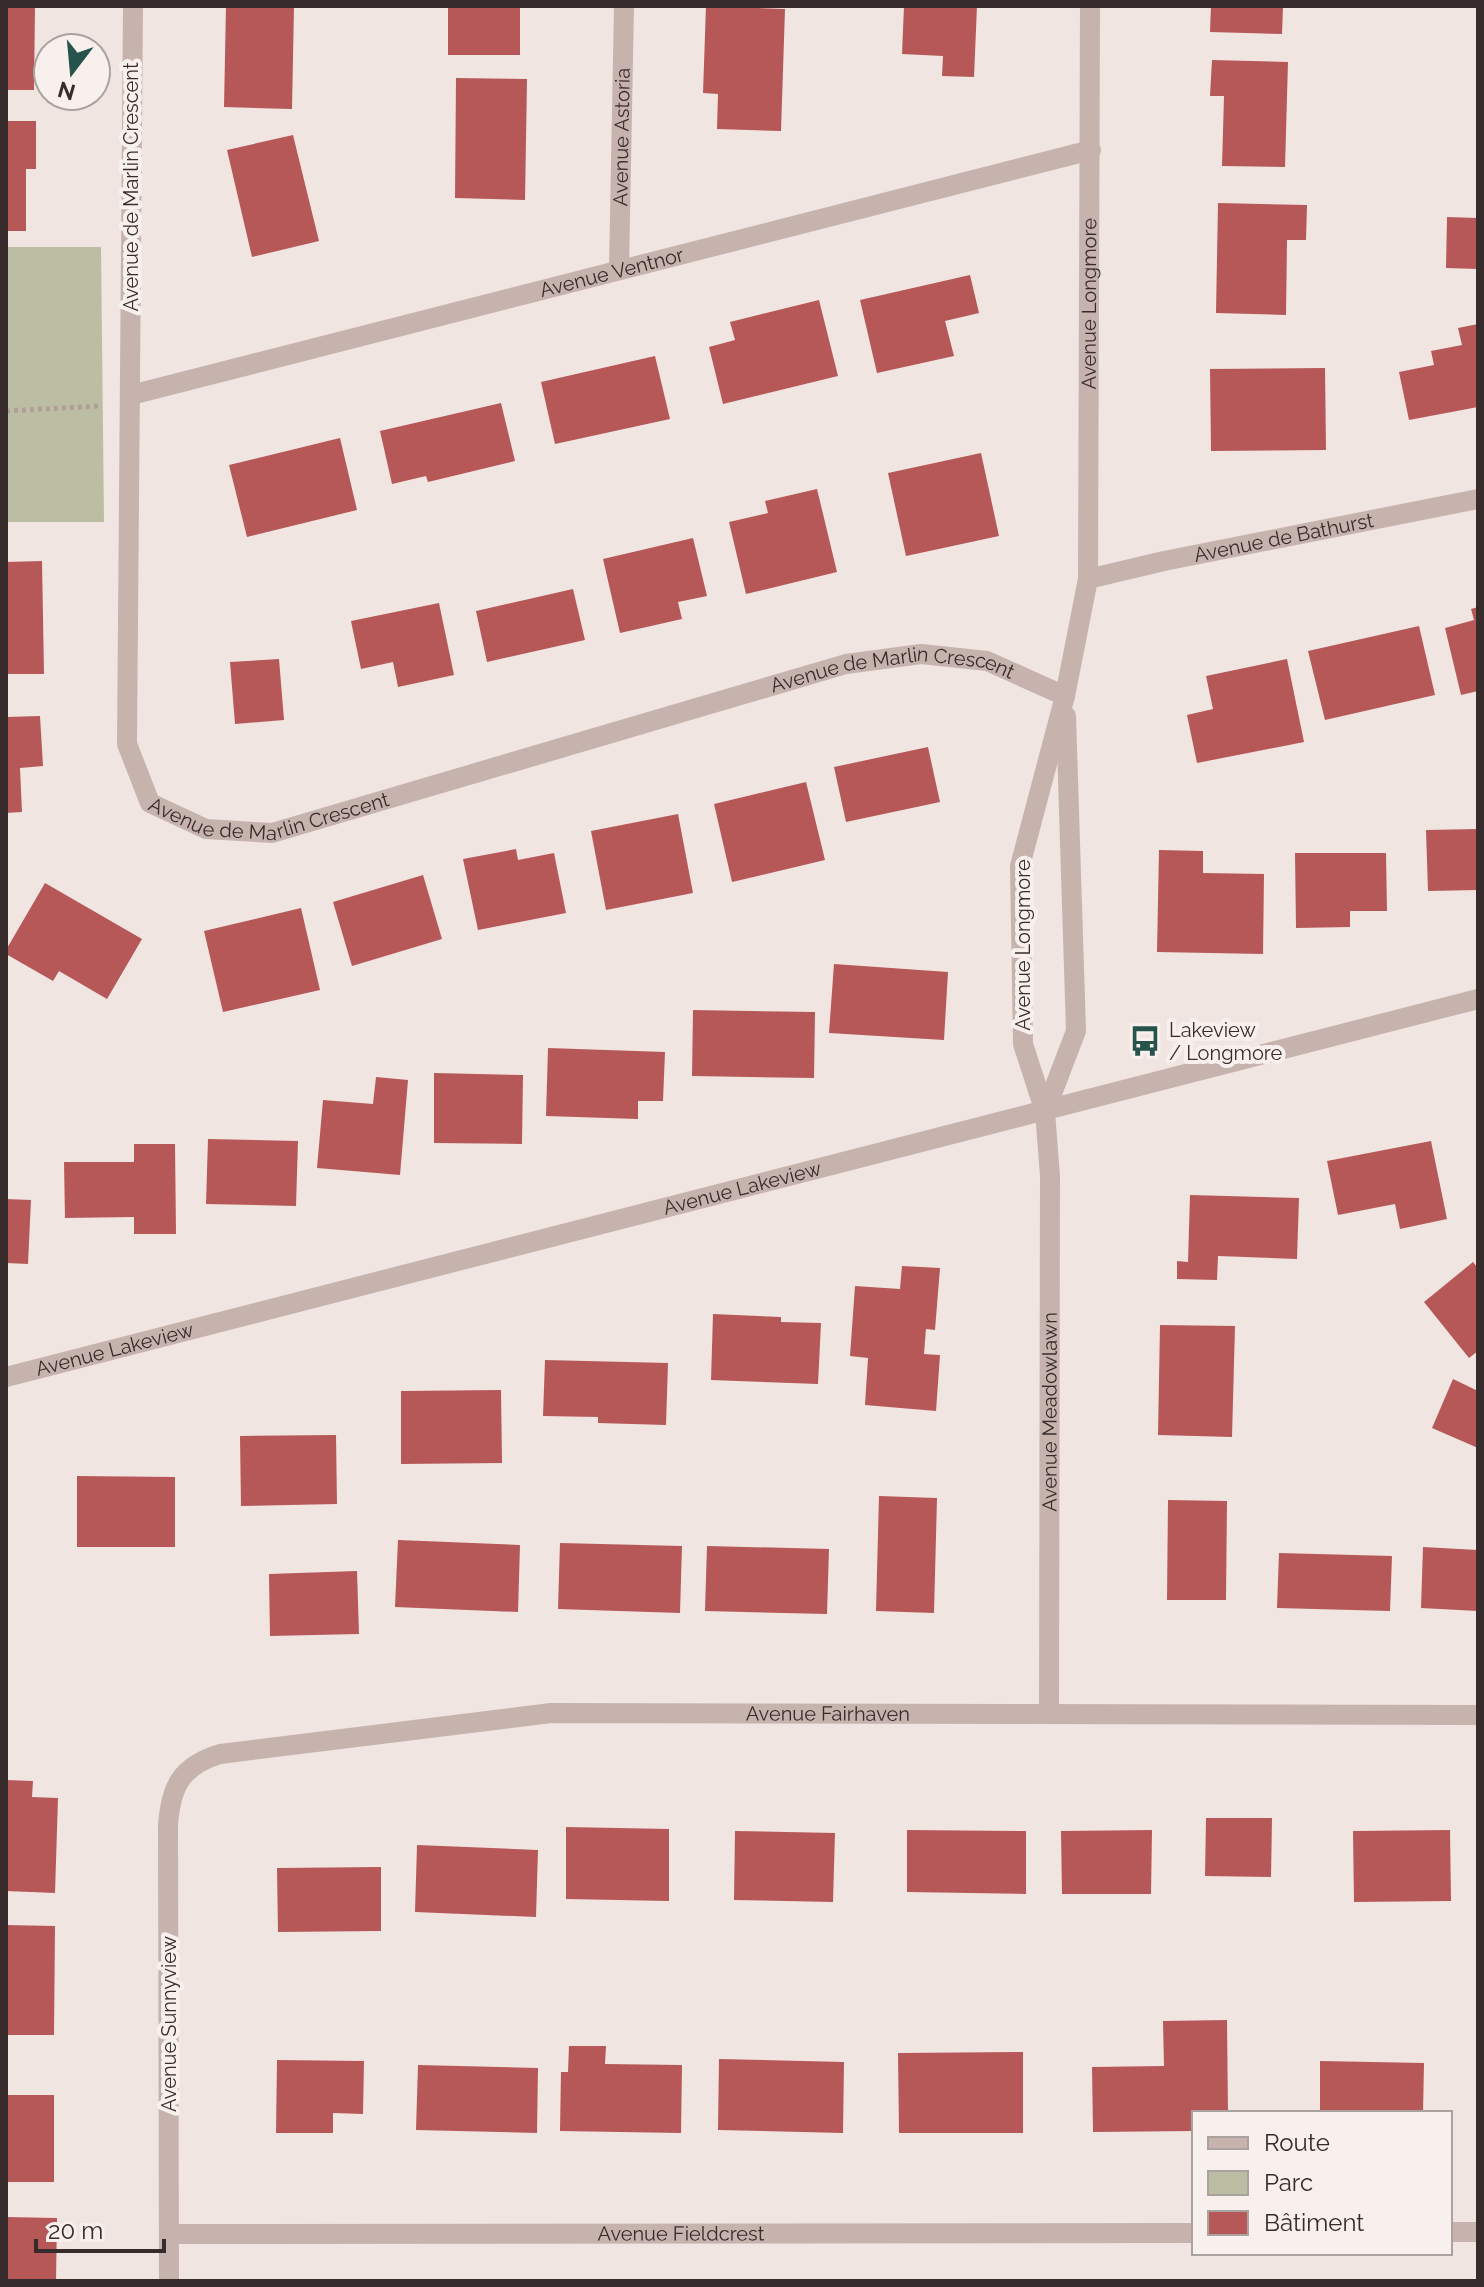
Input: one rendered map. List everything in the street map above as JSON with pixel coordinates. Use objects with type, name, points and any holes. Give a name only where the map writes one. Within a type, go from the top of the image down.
[{"type":"street","name":"Avenue de Marlin Crescent","points":[[133,6],[127,744],[150,803],[206,829],[272,833],[846,664],[921,654],[987,661],[1065,696]]},
{"type":"street","name":"Avenue Astoria","points":[[619,269],[624,6]]},
{"type":"street","name":"Avenue Longmore","points":[[1045,1112],[1023,1044],[1020,866],[1065,696],[1088,579],[1090,6]]},
{"type":"street","name":"Avenue Ventnor","points":[[131,395],[1091,150]]},
{"type":"street","name":"Avenue de Bathurst","points":[[1088,579],[1478,499]]},
{"type":"street","name":"Avenue Longmore","points":[[1045,1112],[1076,1031],[1065,696]]},
{"type":"street","name":"Avenue Lakeview","points":[[6,1377],[1478,999]]},
{"type":"street","name":"Avenue Meadowlawn","points":[[1045,1112],[1050,1176],[1049,1714]]},
{"type":"street","name":"Avenue Fairhaven","points":[[187,1771],[201,1760],[220,1754],[551,1713],[1478,1715]]},
{"type":"street","name":"Avenue Sunnyview","points":[[169,2281],[168,1825],[170,1803],[177,1784],[187,1771]]},
{"type":"street","points":[[1452,2232],[1478,2232]]},
{"type":"street","name":"Avenue Fieldcrest","points":[[169,2234],[1192,2233]]},
{"type":"path","points":[[6,411],[101,406]]},
{"type":"green space","points":[[6,247],[101,247],[104,522],[6,522]]},
{"type":"building","points":[[6,6],[35,6],[32,90],[6,90]]},
{"type":"building","points":[[226,6],[294,6],[292,109],[224,107]]},
{"type":"building","points":[[448,6],[520,6],[520,55],[448,55]]},
{"type":"building","points":[[706,6],[785,9],[781,131],[717,129],[718,94],[703,93]]},
{"type":"building","points":[[904,6],[977,6],[974,77],[942,76],[943,56],[902,54]]},
{"type":"building","points":[[1211,6],[1283,6],[1282,34],[1210,32]]},
{"type":"building","points":[[1212,60],[1288,62],[1285,167],[1222,166],[1224,96],[1210,96]]},
{"type":"building","points":[[456,78],[527,79],[525,200],[455,198]]},
{"type":"building","points":[[6,121],[36,121],[36,169],[26,169],[26,231],[6,231]]},
{"type":"building","points":[[293,135],[319,241],[252,257],[227,150]]},
{"type":"building","points":[[1218,203],[1307,205],[1306,240],[1287,240],[1286,315],[1216,313]]},
{"type":"building","points":[[1447,217],[1478,218],[1478,269],[1446,268]]},
{"type":"building","points":[[970,275],[979,313],[945,321],[954,356],[877,373],[860,300]]},
{"type":"building","points":[[819,300],[838,376],[723,404],[709,347],[735,340],[730,322]]},
{"type":"building","points":[[1478,324],[1478,407],[1409,420],[1399,372],[1434,365],[1431,351],[1462,345],[1458,328]]},
{"type":"building","points":[[655,356],[670,419],[555,444],[541,382]]},
{"type":"building","points":[[1325,368],[1326,450],[1211,451],[1210,369]]},
{"type":"building","points":[[501,403],[515,461],[428,482],[426,476],[392,484],[380,431]]},
{"type":"building","points":[[340,438],[357,510],[247,537],[229,465]]},
{"type":"building","points":[[981,453],[999,536],[906,556],[888,473]]},
{"type":"building","points":[[817,489],[837,572],[746,594],[729,522],[768,513],[765,501]]},
{"type":"building","points":[[693,538],[707,596],[678,602],[682,619],[620,633],[603,559]]},
{"type":"building","points":[[42,561],[44,674],[6,674],[6,562]]},
{"type":"building","points":[[573,589],[585,640],[487,662],[476,611]]},
{"type":"building","points":[[439,603],[454,675],[398,687],[393,662],[361,669],[351,621]]},
{"type":"building","points":[[1478,607],[1478,691],[1461,695],[1445,628],[1474,620],[1471,609]]},
{"type":"building","points":[[1419,626],[1435,695],[1325,720],[1308,651]]},
{"type":"building","points":[[279,659],[284,720],[235,724],[230,662]]},
{"type":"building","points":[[1287,659],[1304,742],[1197,763],[1187,715],[1213,709],[1206,676]]},
{"type":"building","points":[[40,716],[43,766],[20,768],[22,812],[6,813],[6,717]]},
{"type":"building","points":[[928,747],[940,802],[846,822],[834,767]]},
{"type":"building","points":[[806,782],[825,860],[732,882],[714,804]]},
{"type":"building","points":[[678,814],[693,893],[606,910],[591,831]]},
{"type":"building","points":[[1478,829],[1478,890],[1428,891],[1426,830]]},
{"type":"building","points":[[516,849],[518,860],[554,853],[566,913],[478,930],[463,859]]},
{"type":"building","points":[[1159,850],[1203,851],[1203,873],[1264,874],[1263,954],[1157,952]]},
{"type":"building","points":[[1295,853],[1386,853],[1387,911],[1350,911],[1350,927],[1296,928]]},
{"type":"building","points":[[423,875],[442,939],[352,966],[333,902]]},
{"type":"building","points":[[45,883],[142,939],[107,999],[59,971],[53,981],[6,954]]},
{"type":"building","points":[[301,908],[320,990],[223,1012],[204,931]]},
{"type":"building","points":[[834,964],[948,972],[944,1040],[829,1033]]},
{"type":"building","points":[[693,1010],[815,1012],[814,1078],[692,1076]]},
{"type":"building","points":[[548,1048],[665,1052],[663,1101],[638,1101],[638,1119],[546,1116]]},
{"type":"building","points":[[434,1073],[523,1075],[522,1144],[434,1143]]},
{"type":"building","points":[[376,1077],[408,1080],[400,1175],[317,1168],[323,1100],[373,1104]]},
{"type":"building","points":[[208,1139],[298,1141],[296,1206],[206,1204]]},
{"type":"building","points":[[1431,1141],[1447,1219],[1400,1229],[1395,1204],[1338,1215],[1327,1161]]},
{"type":"building","points":[[134,1144],[175,1144],[176,1234],[134,1234],[134,1217],[65,1218],[64,1162],[134,1162]]},
{"type":"building","points":[[1190,1195],[1299,1198],[1297,1259],[1218,1256],[1217,1280],[1177,1279],[1177,1261],[1188,1262]]},
{"type":"building","points":[[6,1199],[31,1200],[28,1264],[6,1263]]},
{"type":"building","points":[[1473,1262],[1478,1268],[1478,1351],[1469,1358],[1424,1302]]},
{"type":"building","points":[[902,1266],[940,1268],[935,1330],[926,1329],[924,1354],[940,1355],[936,1411],[865,1405],[868,1358],[850,1356],[855,1286],[900,1289]]},
{"type":"building","points":[[713,1314],[781,1317],[781,1322],[821,1323],[818,1384],[711,1380]]},
{"type":"building","points":[[1160,1325],[1235,1326],[1232,1437],[1158,1435]]},
{"type":"building","points":[[545,1360],[668,1363],[666,1425],[598,1423],[598,1417],[543,1416]]},
{"type":"building","points":[[1453,1379],[1478,1391],[1478,1448],[1432,1428]]},
{"type":"building","points":[[501,1390],[502,1463],[401,1464],[401,1391]]},
{"type":"building","points":[[336,1435],[337,1504],[241,1506],[240,1436]]},
{"type":"building","points":[[77,1476],[175,1477],[175,1547],[77,1547]]},
{"type":"building","points":[[879,1496],[937,1498],[934,1613],[876,1611]]},
{"type":"building","points":[[1168,1500],[1227,1501],[1226,1600],[1167,1600]]},
{"type":"building","points":[[398,1540],[520,1545],[518,1612],[395,1607]]},
{"type":"building","points":[[560,1543],[682,1546],[680,1613],[558,1609]]},
{"type":"building","points":[[707,1546],[829,1549],[827,1614],[705,1611]]},
{"type":"building","points":[[1423,1547],[1478,1550],[1478,1611],[1421,1608]]},
{"type":"building","points":[[1279,1553],[1392,1556],[1390,1611],[1277,1608]]},
{"type":"building","points":[[357,1571],[359,1634],[270,1636],[269,1574]]},
{"type":"building","points":[[6,1780],[33,1781],[32,1797],[58,1798],[55,1893],[6,1891]]},
{"type":"building","points":[[1206,1818],[1272,1818],[1271,1877],[1205,1876]]},
{"type":"building","points":[[566,1827],[669,1829],[669,1901],[566,1899]]},
{"type":"building","points":[[907,1830],[1026,1831],[1026,1894],[907,1892]]},
{"type":"building","points":[[1152,1830],[1151,1894],[1062,1894],[1061,1831]]},
{"type":"building","points":[[1450,1830],[1451,1901],[1354,1902],[1353,1831]]},
{"type":"building","points":[[735,1831],[835,1833],[833,1902],[734,1900]]},
{"type":"building","points":[[417,1845],[538,1850],[536,1917],[415,1912]]},
{"type":"building","points":[[381,1867],[381,1931],[278,1932],[277,1868]]},
{"type":"building","points":[[6,1925],[55,1926],[54,2035],[6,2035]]},
{"type":"building","points":[[1227,2020],[1228,2111],[1192,2111],[1192,2131],[1093,2132],[1092,2067],[1164,2066],[1163,2021]]},
{"type":"building","points":[[569,2046],[606,2046],[605,2064],[682,2065],[681,2133],[560,2131],[561,2072],[568,2072]]},
{"type":"building","points":[[1023,2052],[1023,2133],[899,2133],[898,2053]]},
{"type":"building","points":[[719,2059],[844,2062],[843,2133],[718,2130]]},
{"type":"building","points":[[277,2060],[364,2061],[363,2114],[333,2113],[333,2133],[276,2133]]},
{"type":"building","points":[[1320,2061],[1424,2063],[1423,2111],[1320,2111]]},
{"type":"building","points":[[418,2065],[538,2068],[537,2133],[416,2130]]},
{"type":"building","points":[[6,2095],[54,2095],[54,2182],[6,2182]]},
{"type":"building","points":[[6,2217],[57,2218],[56,2281],[6,2281]]},
{"type":"place","name":"Lakeview / Longmore","points":[[1145,1041]]}]
